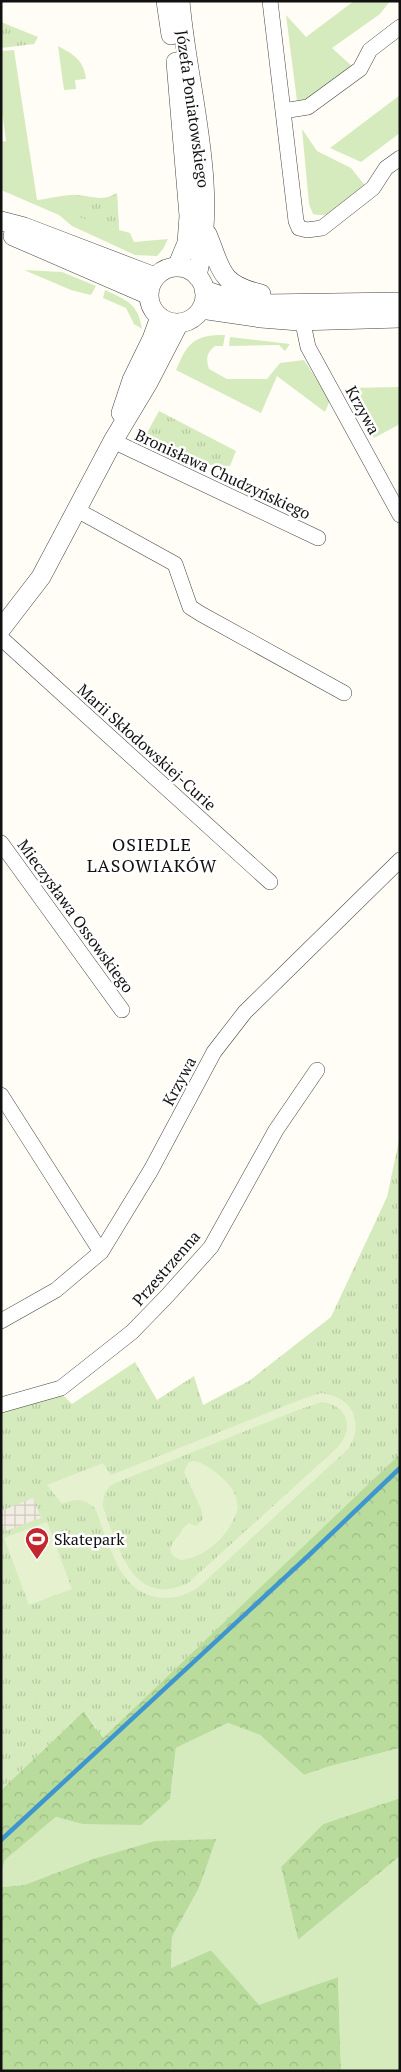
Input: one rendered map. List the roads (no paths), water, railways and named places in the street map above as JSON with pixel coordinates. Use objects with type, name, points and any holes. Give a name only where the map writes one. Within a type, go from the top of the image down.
[{"type":"street","name":"Józefa Poniatowskiego","points":[[166,1],[177,70],[189,205],[187,243],[177,267]]},
{"type":"street","name":"Józefa Poniatowskiego","points":[[180,1],[183,33],[201,148],[206,207],[201,283]]},
{"type":"street","points":[[270,1],[296,221],[300,228],[307,230],[322,228],[373,188],[386,168],[400,158]]},
{"type":"street","points":[[283,111],[308,108],[360,69],[370,50],[400,27]]},
{"type":"street","points":[[1,221],[24,227],[155,277]]},
{"type":"street","points":[[205,228],[222,274],[230,282],[246,291],[288,304]]},
{"type":"street","points":[[1,229],[149,295]]},
{"type":"street","points":[[400,302],[288,304],[247,302],[221,296],[201,283],[192,272],[177,267],[169,268],[155,277],[149,295],[154,311],[160,317],[179,323],[187,321],[201,309],[261,318],[300,321],[400,318]]},
{"type":"street","points":[[201,283],[201,309]]},
{"type":"street","name":"Krzywa","points":[[288,304],[304,328],[308,347],[400,515]]},
{"type":"street","points":[[113,441],[132,380],[152,339],[160,317]]},
{"type":"street","points":[[1,629],[40,577],[113,441],[149,381],[179,323]]},
{"type":"street","name":"Bronisława Chudzyńskiego","points":[[113,441],[318,538]]},
{"type":"street","points":[[77,510],[175,564],[190,607],[200,614],[344,693]]},
{"type":"street","name":"Marii Skłodowskiej-Curie","points":[[1,638],[270,882]]},
{"type":"street","name":"Mieczysława Ossowskiego","points":[[1,844],[122,1010]]},
{"type":"street","name":"Krzywa","points":[[1,1321],[56,1290],[101,1252],[152,1170],[214,1052],[245,1012],[400,860]]},
{"type":"street","name":"Przestrzenna","points":[[1,1405],[61,1388],[132,1332],[167,1296],[210,1246],[276,1130],[318,1070]]},
{"type":"street","points":[[1,1096],[101,1252]]},
{"type":"waterway","points":[[1,1840],[306,1558],[400,1468]]},
{"type":"place","name":"Skatepark","points":[[37,1560]]},
{"type":"district","name":"OSIEDLE LASOWIAKÓW","points":[[152,855]]}]
